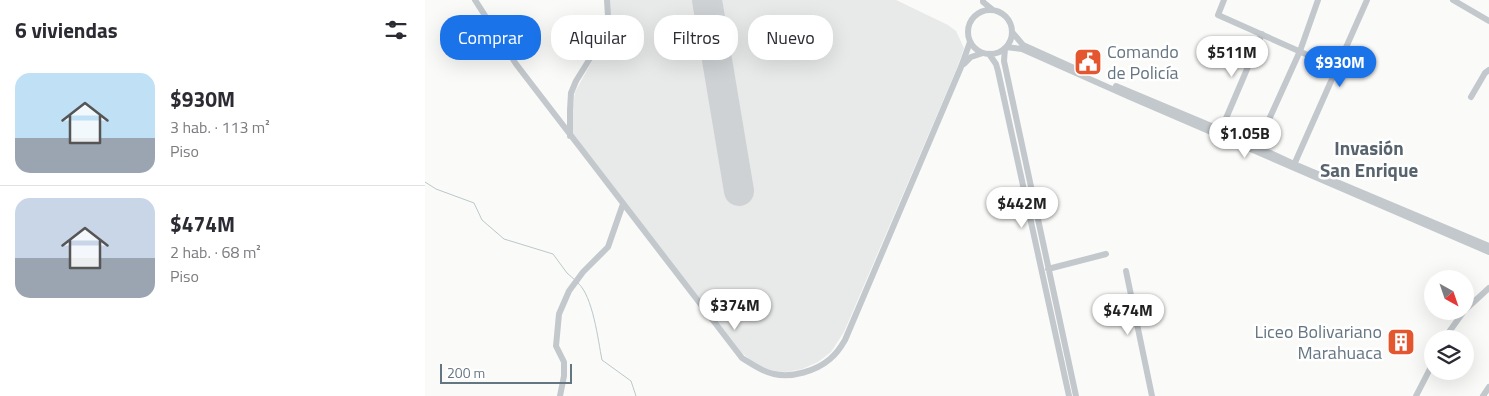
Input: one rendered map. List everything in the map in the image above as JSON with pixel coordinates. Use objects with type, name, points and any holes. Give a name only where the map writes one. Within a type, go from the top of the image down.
[{"type":"street","points":[[475,0],[516,64],[742,358],[757,368],[774,374],[789,375],[805,372],[830,360],[845,340],[970,42]]},
{"type":"street","points":[[570,136],[571,93],[576,81],[599,44],[605,29],[608,16],[607,0]]},
{"type":"street","points":[[977,14],[981,0],[993,10],[1005,15],[1011,26],[1011,40],[1006,48],[1004,61],[1076,396]]},
{"type":"street","points":[[1224,0],[1218,15],[1337,68]]},
{"type":"street","points":[[1257,146],[1300,51],[1318,0]]},
{"type":"street","points":[[1293,166],[1367,0]]},
{"type":"street","points":[[1453,0],[1489,21]]},
{"type":"street","points":[[993,10],[985,10],[977,14],[970,22],[967,32],[970,42],[977,51],[986,54],[999,70],[1069,396]]},
{"type":"street","points":[[1012,32],[1023,44],[1083,72],[1257,146],[1293,166],[1489,246]]},
{"type":"street","points":[[1221,130],[1262,34]]},
{"type":"street","points":[[961,67],[968,59],[997,53],[1006,48],[1022,49],[1489,252]]},
{"type":"street","points":[[1471,98],[1485,73],[1489,70]]},
{"type":"street","points":[[560,396],[564,376],[564,362],[556,346],[559,314],[569,291],[583,272],[607,247],[623,204]]},
{"type":"street","points":[[1048,269],[1106,254]]},
{"type":"street","points":[[1126,271],[1152,396]]},
{"type":"street","points":[[1474,302],[1489,288]]},
{"type":"street","points":[[1416,396],[1424,380]]},
{"type":"street","points":[[1483,396],[1489,387]]},
{"type":"shaded area","points":[[610,0],[896,0],[948,25],[956,31],[964,48],[957,68],[844,332],[831,352],[818,362],[802,369],[786,372],[769,371],[756,365],[742,353],[573,134],[572,112],[575,92],[593,60],[644,60],[644,15],[607,15]]},
{"type":"waterway","points":[[425,182],[436,189],[474,203],[482,220],[504,239],[553,254],[567,273],[575,280]]},
{"type":"waterway","points":[[578,283],[588,298],[597,330],[602,360],[631,381],[636,396]]},
{"type":"runway","points":[[707,0],[739,191]]},
{"type":"place","name":"Comando de Policía","points":[[1088,62]]},
{"type":"place","name":"Liceo Bolivariano Marahuaca","points":[[1401,342]]},
{"type":"district","name":"Invasión San Enrique","points":[[1369,159]]}]
